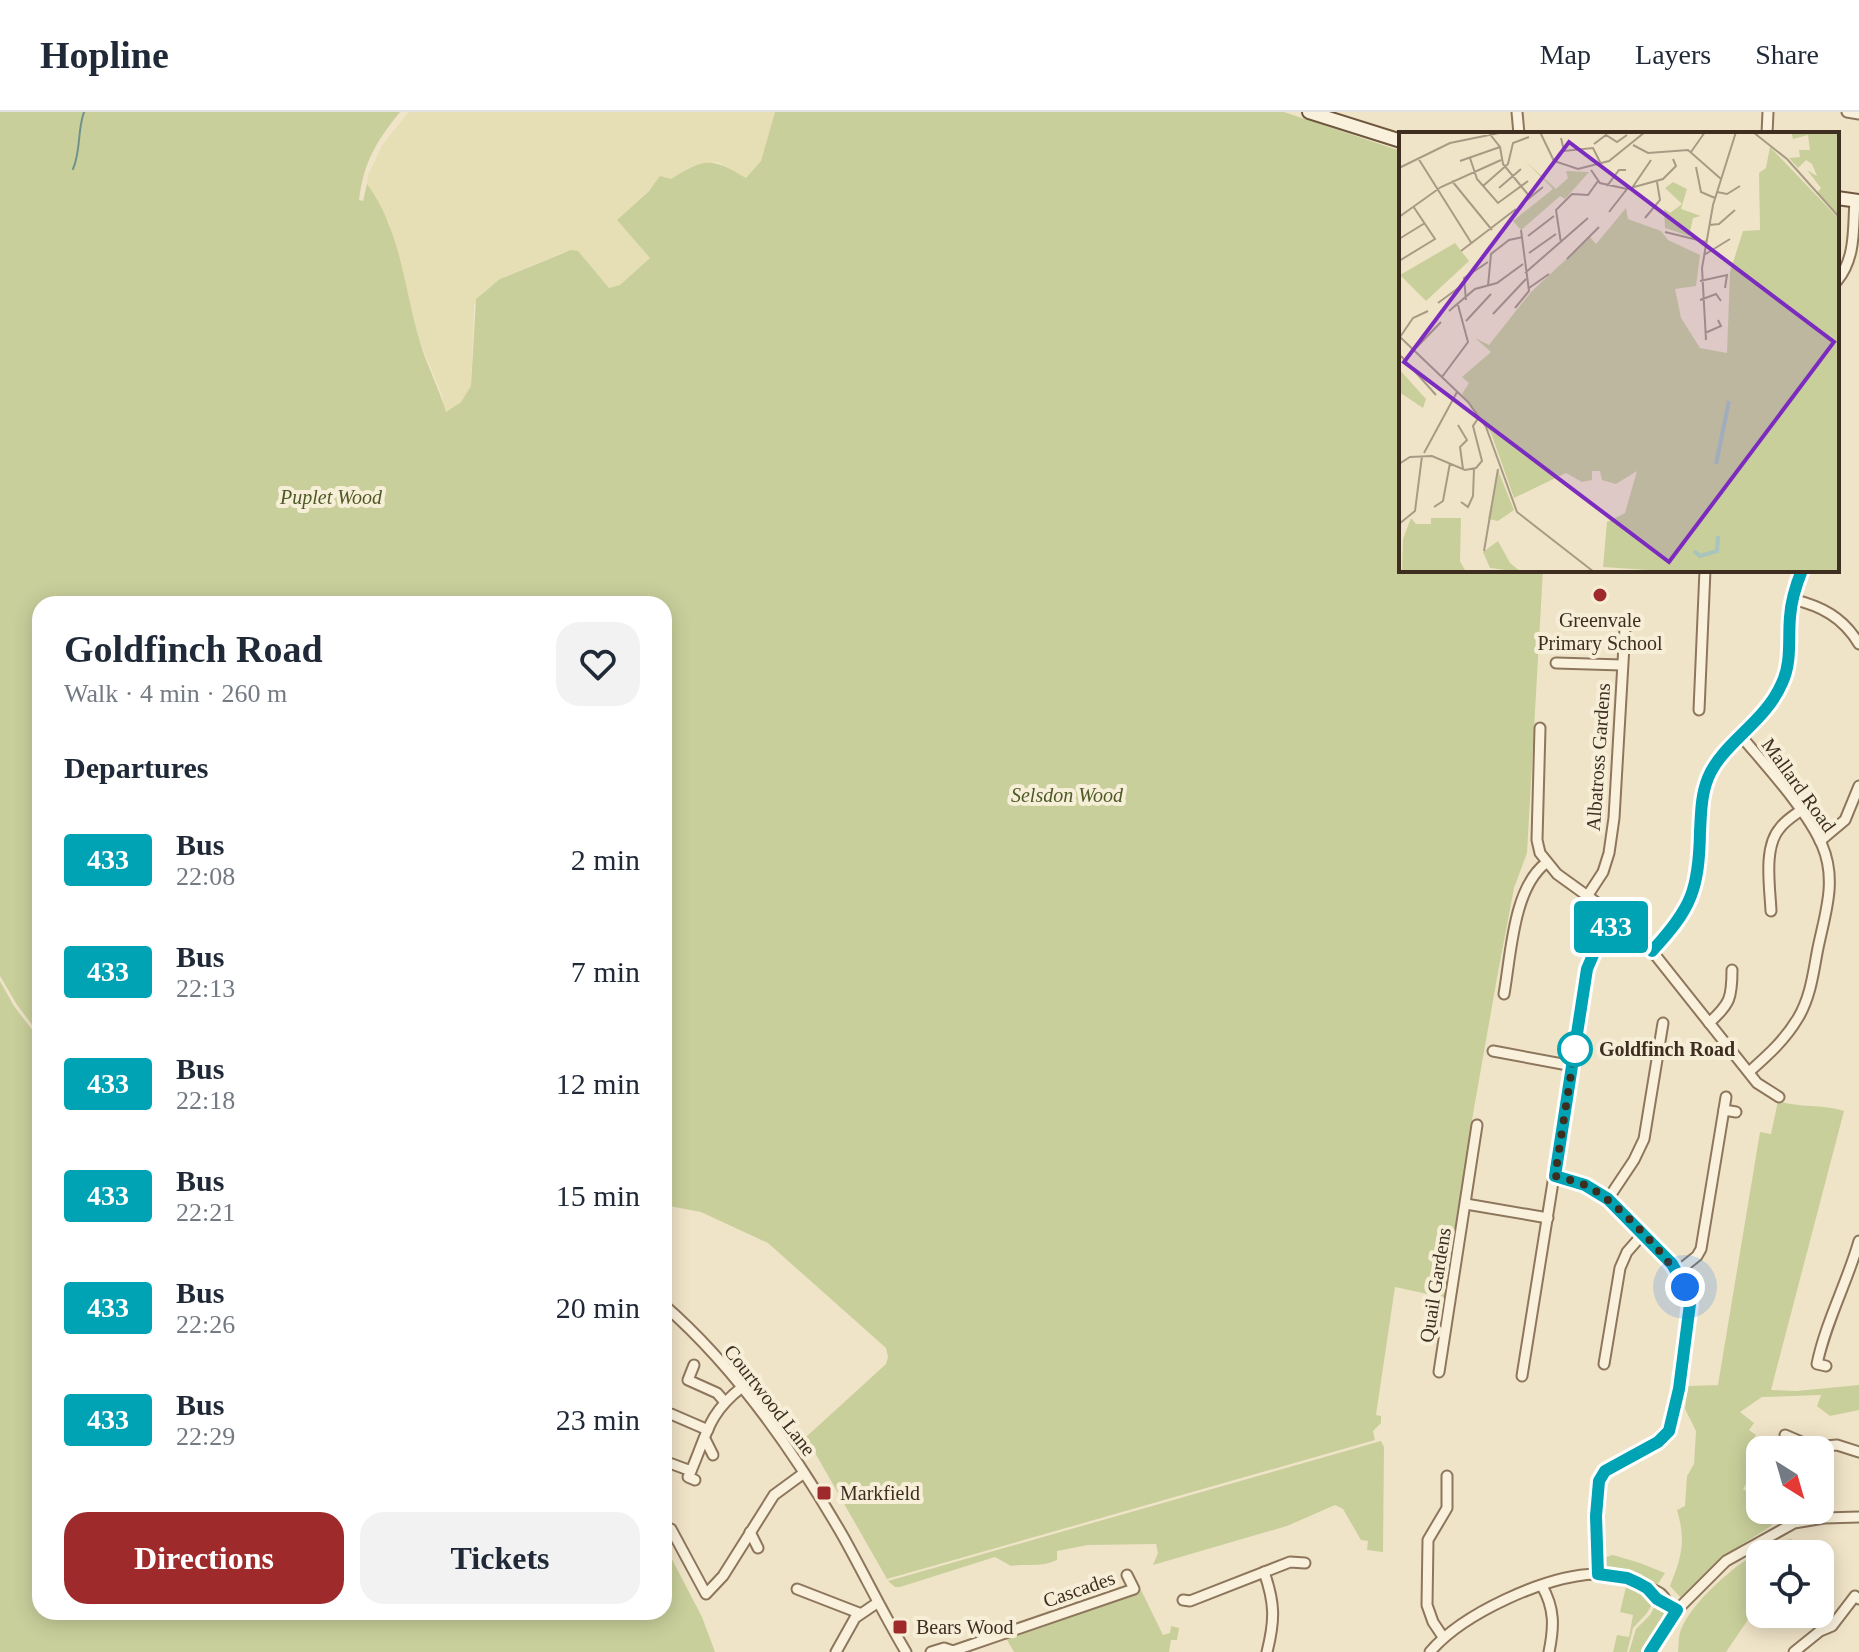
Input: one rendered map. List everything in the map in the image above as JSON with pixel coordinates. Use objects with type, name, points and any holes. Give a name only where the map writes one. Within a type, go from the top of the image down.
[{"type":"street","points":[[1309,112],[1339,117],[1399,140]]},
{"type":"street","points":[[1517,112],[1519,132]]},
{"type":"street","points":[[1767,132],[1768,112]]},
{"type":"street","points":[[1847,112],[1859,114]]},
{"type":"street","points":[[1839,279],[1851,259],[1857,200]]},
{"type":"street","points":[[1696,703],[1705,572]]},
{"type":"street","points":[[1652,951],[1677,924],[1691,900],[1699,867],[1701,803],[1708,777],[1720,758],[1774,701],[1784,679],[1789,657],[1792,599],[1801,572]]},
{"type":"street","points":[[1792,599],[1830,612],[1859,642]]},
{"type":"street","name":"Albatross Gardens","points":[[1588,895],[1603,872],[1614,818],[1625,628]]},
{"type":"street","name":"Albatross Gardens","points":[[1556,663],[1622,665]]},
{"type":"street","points":[[1540,728],[1537,840],[1546,863],[1618,918],[1652,951],[1749,1072],[1779,1097]]},
{"type":"street","name":"Mallard Road","points":[[1741,736],[1781,783],[1820,841],[1828,865],[1830,888],[1827,916],[1811,985],[1800,1014],[1774,1051],[1749,1072]]},
{"type":"street","points":[[1820,841],[1845,820],[1859,786]]},
{"type":"street","points":[[1771,911],[1774,837],[1780,827],[1800,811]]},
{"type":"street","points":[[1504,994],[1521,899],[1529,881],[1546,863]]},
{"type":"street","points":[[1522,1376],[1587,969],[1596,948],[1618,918]]},
{"type":"street","points":[[1709,1023],[1725,1008],[1732,996],[1735,976]]},
{"type":"street","points":[[1608,1199],[1644,1139],[1662,1028],[1673,1035]]},
{"type":"street","points":[[1493,1051],[1573,1066]]},
{"type":"street","points":[[1677,1272],[1701,1249],[1726,1097]]},
{"type":"street","points":[[1724,1110],[1736,1112]]},
{"type":"street","name":"Quail Gardens","points":[[1439,1372],[1477,1125]]},
{"type":"street","points":[[1555,1176],[1585,1185],[1608,1199],[1677,1272],[1690,1304],[1672,1425],[1665,1437],[1605,1471],[1599,1481],[1596,1516],[1598,1574]]},
{"type":"street","name":"Quail Gardens","points":[[1466,1204],[1548,1218]]},
{"type":"street","points":[[1604,1364],[1620,1268],[1627,1252],[1642,1235]]},
{"type":"street","points":[[1826,1366],[1817,1364],[1823,1337],[1854,1274],[1859,1241]]},
{"type":"street","name":"Courtwood Lane","points":[[672,1313],[713,1354],[804,1473],[844,1538],[906,1652]]},
{"type":"street","points":[[694,1365],[688,1380],[717,1393],[724,1401]]},
{"type":"street","points":[[672,1465],[693,1476],[714,1415],[724,1401],[741,1388]]},
{"type":"street","points":[[672,1415],[706,1435],[713,1455]]},
{"type":"street","points":[[1785,1435],[1813,1447],[1837,1445],[1859,1452]]},
{"type":"street","points":[[672,1531],[706,1594],[714,1588],[774,1495],[804,1473]]},
{"type":"street","points":[[1443,1637],[1427,1605],[1428,1540],[1447,1508],[1447,1476]]},
{"type":"street","points":[[1650,1652],[1677,1610],[1726,1561],[1794,1523],[1859,1517]]},
{"type":"street","points":[[750,1532],[758,1548]]},
{"type":"street","points":[[1183,1600],[1190,1601],[1290,1562],[1305,1563]]},
{"type":"street","points":[[1264,1572],[1272,1595],[1274,1618],[1267,1652]]},
{"type":"street","points":[[1430,1652],[1443,1637],[1493,1606],[1561,1579],[1598,1574],[1627,1578],[1647,1588],[1654,1588],[1677,1610]]},
{"type":"street","name":"Cascades","points":[[931,1652],[944,1648],[953,1651],[1134,1589],[1127,1575]]},
{"type":"street","points":[[1542,1586],[1552,1607],[1553,1632],[1549,1652]]},
{"type":"street","points":[[797,1589],[859,1613]]},
{"type":"street","points":[[1794,1652],[1820,1631],[1832,1626],[1858,1596]]},
{"type":"street","points":[[836,1652],[859,1613],[877,1603]]},
{"type":"shaded area","points":[[409,112],[775,112],[761,161],[746,178],[718,162],[694,165],[671,179],[655,184],[617,220],[650,258],[620,285],[609,288],[578,251],[564,252],[506,276],[482,293],[474,305],[471,386],[461,402],[445,413],[442,395],[419,339],[389,222],[367,184],[368,175],[383,144]]},
{"type":"green space","name":"Selsdon Wood","points":[[0,112],[400,112],[372,153],[359,200],[363,201],[367,184],[387,221],[420,342],[446,412],[461,402],[471,386],[476,299],[500,279],[571,250],[578,251],[609,288],[620,285],[650,258],[617,220],[649,191],[660,176],[671,179],[692,167],[708,163],[725,166],[746,178],[761,161],[775,112],[1284,112],[1399,150],[1399,572],[1543,572],[1527,853],[1514,888],[1497,978],[1446,1298],[1395,1287],[1376,1415],[1381,1416],[1381,1423],[1373,1431],[1375,1440],[887,1579],[806,1437],[886,1364],[886,1348],[768,1243],[701,1212],[672,1207],[672,596],[32,596],[32,1025],[0,976]]},
{"type":"green space","points":[[0,981],[32,1030],[32,1620],[672,1620],[672,1559],[702,1617],[715,1652],[0,1652]]},
{"type":"green space","points":[[1778,1101],[1844,1111],[1771,1390],[1796,1391],[1859,1385],[1859,1410],[1830,1416],[1817,1406],[1821,1395],[1762,1397],[1740,1412],[1754,1423],[1749,1430],[1756,1435],[1746,1436],[1746,1484],[1743,1489],[1746,1491],[1746,1524],[1772,1524],[1724,1556],[1681,1598],[1670,1586],[1681,1548],[1677,1510],[1685,1506],[1687,1476],[1694,1464],[1696,1431],[1685,1409],[1688,1386],[1718,1385],[1760,1132],[1771,1134]]},
{"type":"green space","points":[[1381,1441],[1384,1447],[1383,1552],[1367,1550],[1368,1541],[1361,1540],[1343,1509],[1335,1505],[1287,1526],[1153,1565],[1158,1553],[1156,1544],[1088,1545],[1057,1551],[1057,1560],[1045,1564],[1011,1566],[995,1557],[900,1587],[888,1581]]},
{"type":"green space","points":[[1613,1555],[1665,1573],[1656,1587],[1629,1574],[1608,1571],[1602,1566],[1602,1558]]},
{"type":"green space","points":[[1745,1560],[1746,1623],[1726,1652],[1678,1652],[1679,1636],[1689,1614]]},
{"type":"green space","points":[[1626,1587],[1636,1589],[1654,1601],[1633,1628],[1627,1652],[1613,1652],[1617,1635],[1629,1637],[1633,1615],[1620,1612]]},
{"type":"green space","points":[[1141,1590],[1163,1635],[1170,1633],[1171,1626],[1179,1628],[1177,1640],[1171,1640],[1169,1652],[1014,1652],[1006,1638]]},
{"type":"green space","points":[[1656,1604],[1667,1615],[1666,1621],[1646,1652],[1629,1652],[1636,1629]]},
{"type":"waterway","points":[[73,169],[84,112]]},
{"type":"bus line","name":"433","points":[[1650,1652],[1677,1610],[1638,1583],[1627,1578],[1598,1574],[1596,1516],[1599,1481],[1605,1471],[1658,1442],[1669,1431],[1679,1389],[1690,1304],[1685,1287],[1672,1264],[1608,1199],[1585,1185],[1555,1176],[1587,969],[1596,948],[1618,918],[1652,951],[1677,924],[1691,900],[1699,867],[1701,803],[1708,777],[1720,758],[1774,701],[1789,657],[1792,599],[1801,572]]},
{"type":"place","name":"Greenvale Primary School","points":[[1600,595]]},
{"type":"place","name":"Goldfinch Road","points":[[1575,1049]]},
{"type":"place","name":"Markfield","points":[[824,1493]]},
{"type":"place","name":"Bears Wood","points":[[900,1627]]},
{"type":"route","points":[[1575,1049],[1576,1042],[1555,1176],[1585,1185],[1608,1199],[1672,1264],[1685,1287]]},
{"type":"park label","name":"Puplet Wood","points":[[331,497]]}]
